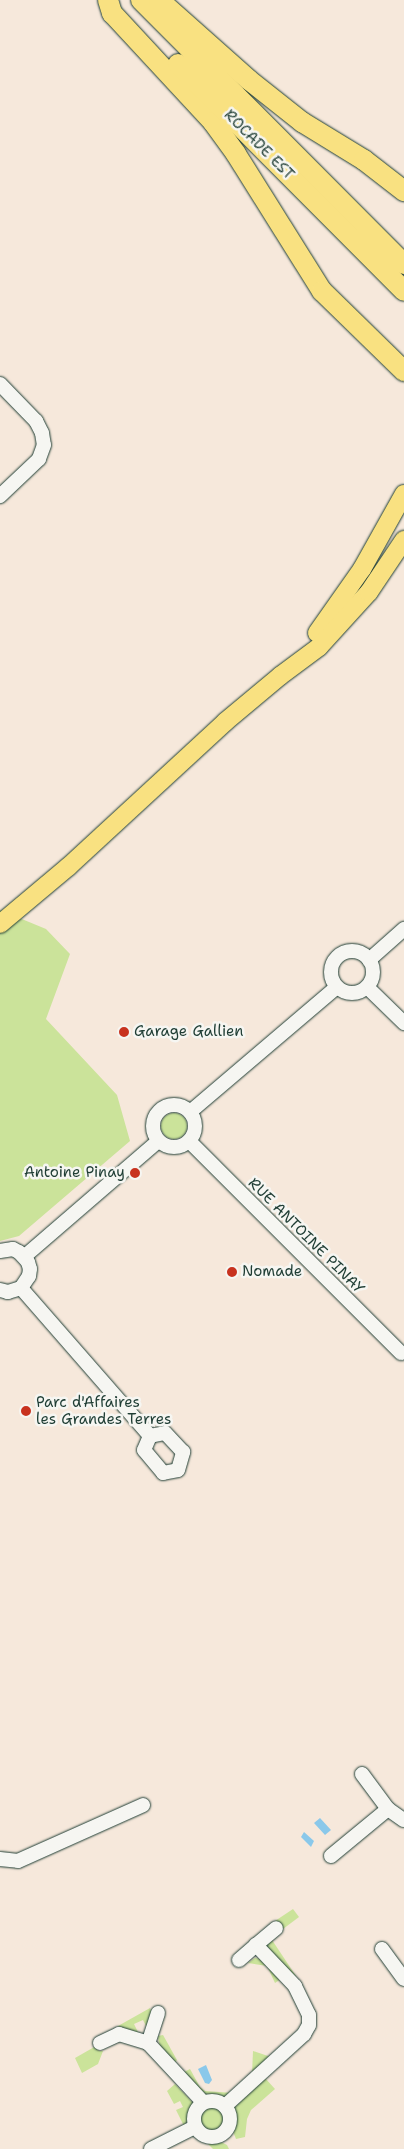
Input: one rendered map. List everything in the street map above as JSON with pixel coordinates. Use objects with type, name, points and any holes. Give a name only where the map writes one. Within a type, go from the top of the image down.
[{"type":"highway","points":[[108,0],[112,14],[213,122],[236,154],[322,291],[404,372]]},
{"type":"highway","name":"ROCADE EST","points":[[112,0],[404,291]]},
{"type":"highway","name":"ROCADE EST","points":[[141,0],[404,264]]},
{"type":"highway","points":[[159,0],[249,80],[302,122],[364,160],[404,191]]},
{"type":"main road","points":[[280,676],[332,615],[362,569],[404,494]]},
{"type":"main road","points":[[0,924],[68,867],[225,722],[280,676],[319,647],[369,592],[404,540]]},
{"type":"street","points":[[0,384],[36,421],[42,433],[44,445],[39,459],[0,496]]},
{"type":"street","points":[[368,960],[404,929]]},
{"type":"street","points":[[353,951],[360,953],[368,960],[373,976],[367,987],[355,993],[342,991],[336,987],[330,970],[339,955],[353,951]]},
{"type":"street","points":[[190,1112],[336,987]]},
{"type":"street","points":[[367,987],[404,1022]]},
{"type":"street","points":[[174,1105],[185,1108],[190,1112],[195,1125],[194,1132],[189,1141],[180,1147],[173,1148],[158,1141],[152,1131],[152,1124],[157,1112],[174,1105]]},
{"type":"street","points":[[25,1256],[158,1141]]},
{"type":"street","name":"RUE ANTOINE PINAY","points":[[189,1141],[401,1353]]},
{"type":"street","points":[[0,1250],[13,1249],[25,1256],[30,1269],[29,1276],[21,1288],[8,1292],[0,1290]]},
{"type":"street","points":[[21,1288],[150,1436]]},
{"type":"street","points":[[362,1774],[388,1809],[404,1820]]},
{"type":"street","points":[[0,1859],[18,1861],[143,1805]]},
{"type":"street","points":[[331,1856],[388,1809]]},
{"type":"street","points":[[239,1960],[276,1928]]},
{"type":"street","points":[[225,2106],[304,2034],[309,2025],[309,2015],[295,1986],[256,1945]]},
{"type":"street","points":[[382,1949],[404,1979]]},
{"type":"street","points":[[148,2043],[158,2013]]},
{"type":"street","points":[[100,2043],[118,2034],[148,2043],[203,2102]]},
{"type":"street","points":[[215,2100],[225,2106],[229,2110],[230,2122],[221,2136],[203,2136],[195,2127],[194,2116],[203,2102],[215,2100]]},
{"type":"street","points":[[151,2149],[195,2127]]},
{"type":"green space","points":[[0,910],[46,929],[70,954],[46,1019],[117,1095],[130,1141],[19,1236],[0,1241]]},
{"type":"green space","points":[[174,1113],[183,1117],[187,1126],[183,1135],[174,1139],[165,1135],[161,1126],[165,1117]]},
{"type":"green space","points":[[293,1909],[299,1917],[279,1932],[275,1921]]},
{"type":"green space","points":[[270,1937],[296,1976],[294,1978],[266,1948],[265,1943]]},
{"type":"green space","points":[[255,1958],[262,1959],[281,1979],[275,1983],[267,1966],[248,1963]]},
{"type":"green space","points":[[150,2008],[153,2017],[148,2030],[143,2020],[134,2024],[139,2034],[118,2026]]},
{"type":"green space","points":[[163,2035],[177,2060],[174,2064],[160,2051],[158,2036]]},
{"type":"green space","points":[[96,2046],[99,2051],[103,2051],[98,2064],[82,2073],[75,2058]]},
{"type":"green space","points":[[253,2051],[271,2057],[252,2074]]},
{"type":"green space","points":[[190,2069],[200,2087],[205,2091],[233,2093],[228,2097],[204,2095],[182,2073]]},
{"type":"green space","points":[[265,2078],[275,2089],[251,2110],[247,2119],[245,2137],[236,2139],[232,2129],[234,2108]]},
{"type":"green space","points":[[175,2084],[193,2103],[189,2118],[184,2126],[176,2110],[183,2107],[180,2101],[174,2104],[167,2091]]},
{"type":"green space","points":[[213,2105],[223,2109],[227,2119],[223,2129],[213,2133],[203,2129],[199,2119],[203,2109]]},
{"type":"green space","points":[[221,2142],[227,2145],[229,2149],[213,2149],[208,2144]]},
{"type":"water","points":[[320,1818],[331,1830],[325,1835],[314,1823]]},
{"type":"water","points":[[304,1832],[314,1841],[311,1847],[301,1837]]},
{"type":"water","points":[[206,2065],[212,2080],[209,2084],[205,2083],[198,2069]]},
{"type":"place","name":"Garage Gallien","points":[[124,1032]]},
{"type":"place","name":"Antoine Pinay","points":[[135,1173]]},
{"type":"place","name":"Nomade","points":[[232,1272]]},
{"type":"place","name":"Parc d'Affaires les Grandes Terres","points":[[26,1411]]}]
